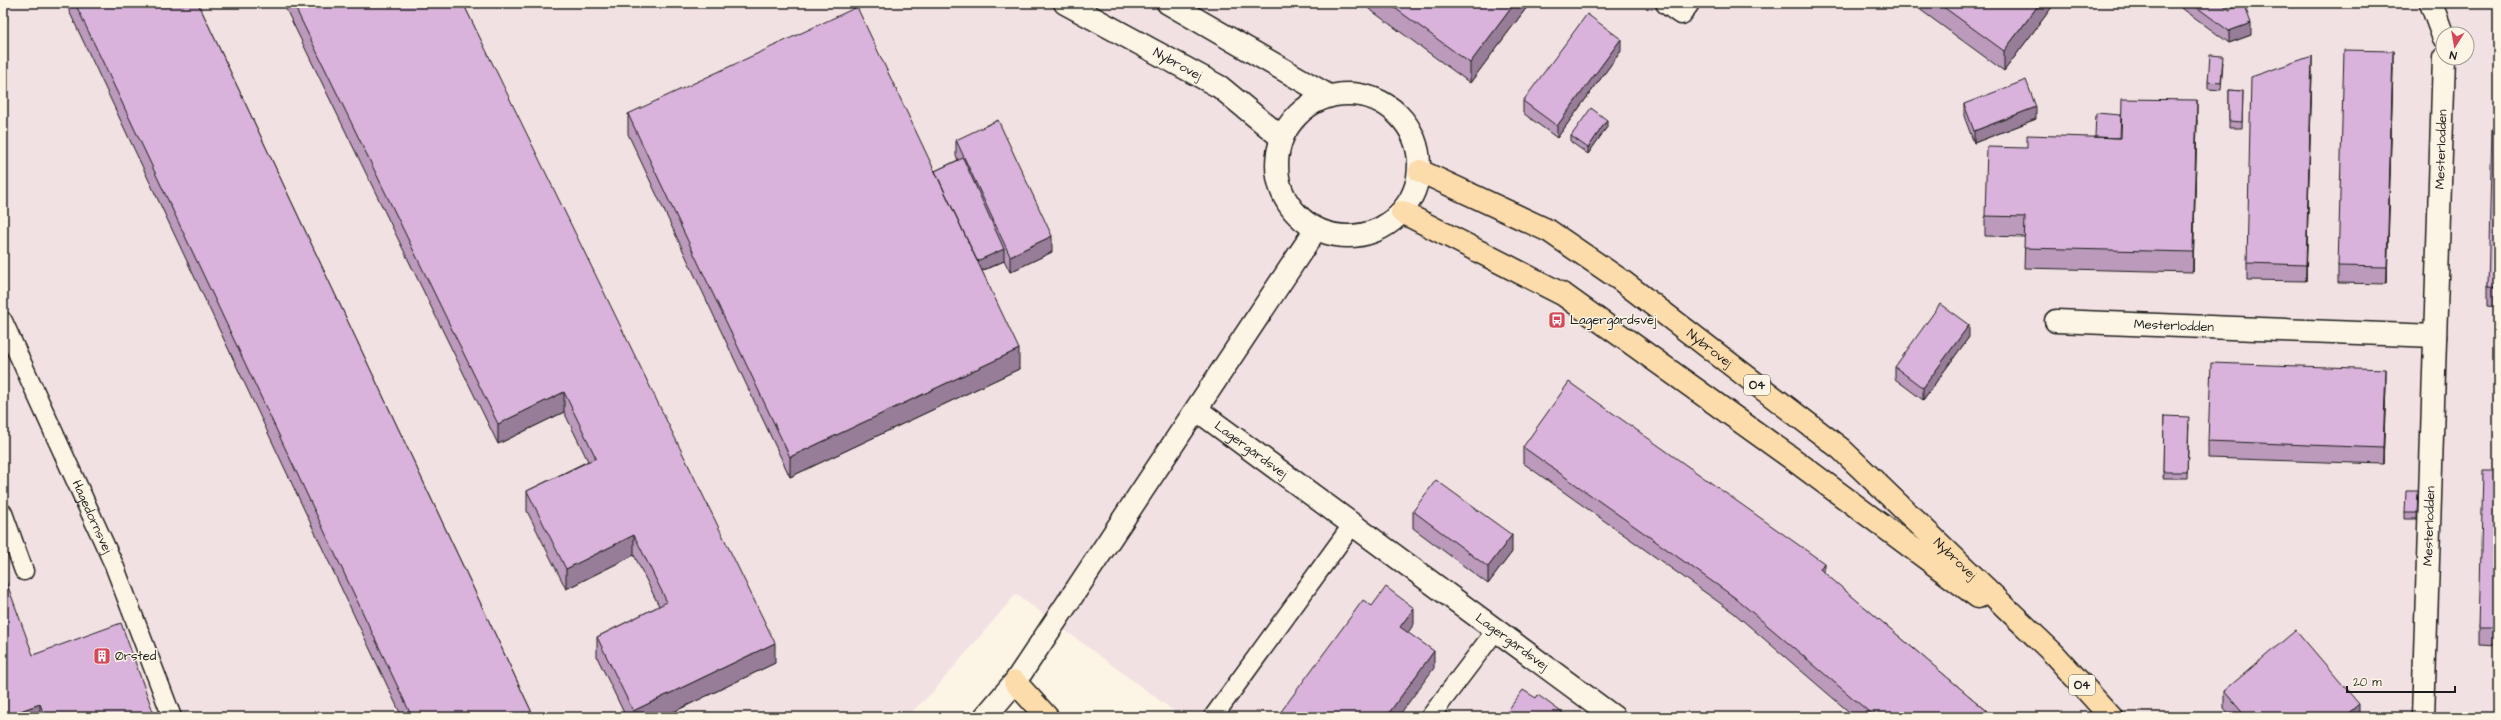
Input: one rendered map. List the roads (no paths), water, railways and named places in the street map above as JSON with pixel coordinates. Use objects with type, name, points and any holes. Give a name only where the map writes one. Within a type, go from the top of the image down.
[{"type":"main road","name":"Nybrovej","points":[[1420,171],[1549,231],[1622,281],[1841,449],[2054,654],[2111,717]]},
{"type":"main road","name":"Nybrovej","points":[[1402,212],[1564,295],[1790,457],[2054,654]]},
{"type":"main road","points":[[1014,682],[1047,717]]},
{"type":"street","name":"Nybrovej","points":[[1066,3],[1220,87],[1282,138]]},
{"type":"street","points":[[1168,3],[1329,96]]},
{"type":"street","points":[[1667,3],[1681,13],[1688,3]]},
{"type":"street","points":[[2431,3],[2439,26]]},
{"type":"street","name":"Mesterlodden","points":[[2423,717],[2444,66]]},
{"type":"street","points":[[1352,93],[1374,98],[1394,110],[1409,127],[1418,149],[1420,171],[1414,193],[1402,212],[1383,227],[1362,235],[1338,236],[1316,229],[1301,218],[1289,206],[1281,190],[1277,172],[1277,154],[1282,138],[1293,119],[1309,105],[1329,96],[1352,93]]},
{"type":"street","points":[[985,717],[1014,682],[1197,410],[1316,229]]},
{"type":"street","name":"Mesterlodden","points":[[2056,321],[2435,336]]},
{"type":"street","name":"Lagergårdsvej","points":[[1197,410],[1354,524],[1614,717]]},
{"type":"lane","name":"Hagedornsvej","points":[[3,321],[114,565],[172,717]]},
{"type":"lane","points":[[3,513],[24,571]]},
{"type":"lane","points":[[1213,716],[1354,524]]},
{"type":"lane","points":[[1430,717],[1496,630]]},
{"type":"place","name":"Lagergårdsvej","points":[[1557,320]]},
{"type":"place","name":"Ørsted","points":[[102,656]]}]
